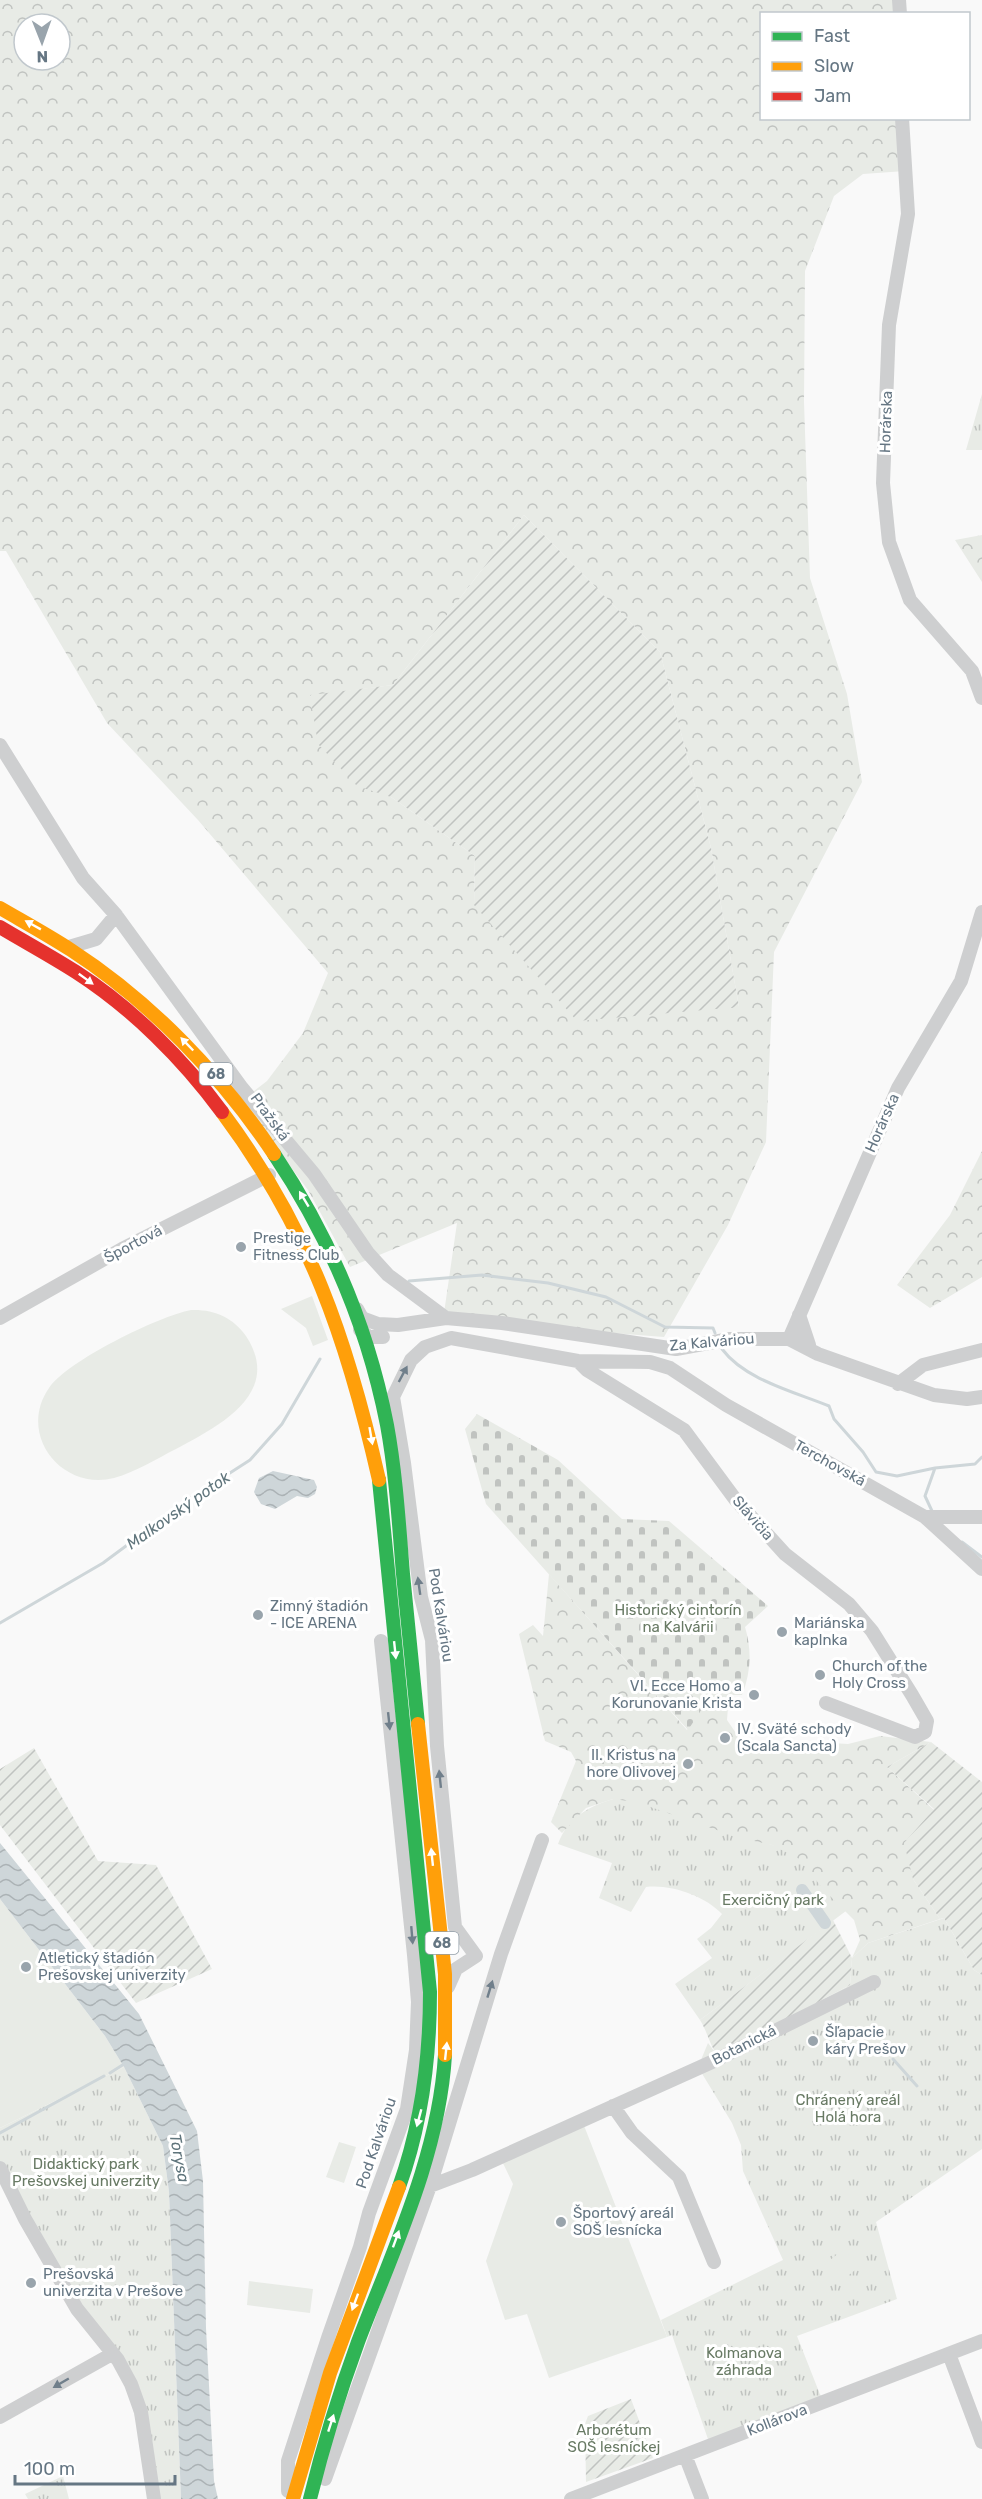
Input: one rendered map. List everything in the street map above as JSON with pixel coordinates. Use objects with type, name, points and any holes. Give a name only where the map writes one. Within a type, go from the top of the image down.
[{"type":"main road","name":"Pražská","points":[[0,908],[69,947],[97,967],[146,1005],[183,1039],[257,1126],[319,1226],[356,1308],[364,1332]]},
{"type":"main road","name":"68","points":[[0,927],[67,965],[140,1021],[217,1101],[269,1175],[302,1236],[329,1296],[351,1359],[369,1426],[379,1481],[427,1960],[430,2002],[428,2060],[423,2102],[406,2163],[342,2339],[303,2456],[293,2499]]},
{"type":"main road","name":"Pod Kalváriou","points":[[310,2499],[316,2469],[351,2364],[422,2166],[442,2084],[447,2041],[443,1959],[407,1624],[395,1477],[374,1370],[364,1332]]},
{"type":"street","name":"Horárska","points":[[902,120],[908,214],[889,325],[884,483],[889,542],[910,600],[972,671],[982,698]]},
{"type":"street","points":[[0,746],[79,871],[116,915],[242,1088],[314,1174],[368,1253],[388,1275],[446,1318],[452,1338]]},
{"type":"street","name":"Horárska","points":[[789,1339],[898,1088],[961,981],[982,912]]},
{"type":"street","points":[[69,947],[96,939],[116,915]]},
{"type":"street","points":[[96,939],[97,967]]},
{"type":"street","name":"Športová","points":[[0,1318],[122,1248],[269,1175]]},
{"type":"street","points":[[329,1296],[344,1319],[364,1332],[353,1349],[351,1359]]},
{"type":"street","points":[[403,1324],[420,1316],[422,1301]]},
{"type":"street","points":[[356,1308],[362,1318],[380,1330],[374,1370]]},
{"type":"street","points":[[799,1315],[809,1345]]},
{"type":"street","name":"Za Kalváriou","points":[[364,1332],[369,1336],[380,1330],[403,1324],[446,1318],[502,1323],[676,1348],[730,1339],[789,1339],[818,1354],[934,1395],[967,1399],[982,1397]]},
{"type":"street","name":"Slávičia","points":[[452,1338],[578,1361],[587,1370],[684,1430],[735,1499],[785,1554],[849,1604],[872,1631],[927,1721],[925,1732],[915,1737],[826,1703]]},
{"type":"street","name":"Pod Kalváriou","points":[[452,1338],[425,1347],[411,1360],[393,1397],[421,1598],[432,1640],[437,1746],[455,1927],[476,1956]]},
{"type":"street","points":[[669,1368],[676,1348]]},
{"type":"street","points":[[898,1384],[923,1365],[982,1350]]},
{"type":"street","name":"Terchovská","points":[[578,1361],[650,1362],[669,1368],[726,1405],[934,1516],[982,1569]]},
{"type":"street","points":[[934,1516],[982,1517]]},
{"type":"street","name":"Pod Kalváriou","points":[[288,2499],[288,2461],[328,2335],[360,2247],[369,2213],[399,2137],[407,2109],[416,2056],[418,2002],[381,1641]]},
{"type":"street","points":[[321,2499],[327,2469],[430,2186],[501,1954],[542,1840]]},
{"type":"street","points":[[427,1960],[501,1954]]},
{"type":"street","points":[[446,2000],[450,1979],[456,1968],[476,1956]]},
{"type":"street","name":"Botanická","points":[[430,2186],[472,2170],[714,2061],[874,1982]]},
{"type":"street","points":[[614,2106],[632,2133],[679,2177],[714,2262]]},
{"type":"street","points":[[0,2168],[25,2219],[77,2309],[126,2374],[141,2412],[154,2499]]},
{"type":"street","name":"Kollárova","points":[[571,2499],[982,2341]]},
{"type":"street","points":[[0,2417],[112,2354]]},
{"type":"street","points":[[949,2354],[982,2442]]},
{"type":"street","points":[[685,2455],[702,2499]]},
{"type":"green space","points":[[0,0],[902,0],[902,12],[760,12],[760,120],[903,120],[905,171],[863,174],[834,196],[805,271],[804,402],[810,578],[847,694],[862,782],[774,952],[766,1142],[728,1225],[664,1337],[443,1320],[457,1223],[350,1267],[308,1190],[241,1101],[267,1081],[303,1033],[328,973],[198,820],[107,723],[6,551],[0,551]],"holes":[[[524,515],[660,652],[711,848],[739,1007],[474,905],[475,856],[391,797],[310,696],[393,685]]]},
{"type":"green space","points":[[982,394],[982,450],[966,450]]},
{"type":"green space","points":[[524,515],[660,652],[711,848],[739,1007],[577,1021],[474,905],[475,856],[391,797],[357,786],[318,744],[310,695],[393,685]]},
{"type":"green space","points":[[982,535],[982,582],[955,540]]},
{"type":"green space","points":[[982,1151],[982,1277],[930,1308],[897,1285],[950,1215]]},
{"type":"green space","points":[[312,1296],[328,1340],[313,1346],[306,1328],[281,1309]]},
{"type":"green space","points":[[191,1310],[207,1311],[229,1319],[246,1336],[256,1357],[257,1375],[251,1391],[241,1406],[210,1430],[146,1465],[114,1478],[95,1480],[77,1476],[62,1467],[50,1455],[42,1440],[38,1423],[40,1406],[49,1388],[74,1365],[93,1353],[137,1330]]},
{"type":"green space","name":"Historický cintorín na Kalvárii","points":[[477,1414],[558,1460],[622,1519],[669,1521],[768,1606],[745,1627],[750,1661],[742,1695],[711,1695],[688,1730],[486,1504],[465,1429]]},
{"type":"green space","points":[[549,1574],[687,1730],[711,1695],[729,1695],[727,1720],[740,1739],[780,1745],[798,1741],[848,1744],[880,1736],[931,1742],[887,1767],[934,1810],[913,1879],[940,1919],[868,1943],[852,1958],[860,1940],[854,1920],[822,1888],[801,1860],[772,1845],[737,1837],[636,1802],[613,1799],[586,1808],[562,1833],[551,1822],[576,1761],[571,1752],[545,1741],[519,1634],[533,1625],[543,1636]]},
{"type":"green space","points":[[931,1742],[982,1782],[982,1975],[974,1970],[944,1918],[940,1919],[913,1879],[904,1843],[934,1809],[887,1767]]},
{"type":"green space","points":[[34,1748],[98,1861],[156,1865],[212,1969],[136,2003],[0,1825],[0,1769]]},
{"type":"green space","name":"Exercičný park","points":[[613,1799],[637,1799],[799,1854],[858,1902],[700,2020],[675,1984],[712,1958],[697,1939],[711,1928],[722,1914],[697,1897],[666,1887],[646,1887],[631,1912],[599,1898],[612,1863],[558,1844],[567,1827],[580,1814]]},
{"type":"green space","name":"Atletický štadión Prešovskej univerzity","points":[[0,1899],[105,2036],[124,2067],[0,2128]]},
{"type":"green space","name":"Chránený areál Holá hora","points":[[944,1918],[974,1970],[982,1975],[982,2149],[876,2222],[897,2299],[797,2336],[823,2402],[710,2445],[672,2335],[667,2337],[661,2320],[783,2260],[743,2171],[741,2145],[732,2123],[698,2067],[708,2043],[718,2056],[850,1985],[852,1958],[868,1943]]},
{"type":"green space","points":[[833,1920],[852,1958],[850,1985],[718,2056],[700,2020]]},
{"type":"green space","name":"Didaktický park Prešovskej univerzity","points":[[124,2067],[163,2146],[169,2192],[181,2499],[156,2499],[127,2386],[0,2178],[0,2128]]},
{"type":"green space","name":"Športový areál SOŠ lesnícka","points":[[581,2118],[667,2337],[549,2378],[527,2314],[505,2320],[486,2261],[513,2184],[499,2155]]},
{"type":"green space","points":[[339,2142],[356,2147],[344,2183],[326,2177]]},
{"type":"green space","points":[[844,2249],[859,2267],[840,2282],[825,2264]]},
{"type":"green space","points":[[249,2281],[313,2289],[310,2313],[247,2305]]},
{"type":"green space","name":"Arborétum SOŠ lesníckej","points":[[631,2399],[653,2458],[586,2482],[585,2424],[588,2416]]},
{"type":"green space","points":[[63,2476],[69,2499],[28,2499],[25,2494]]},
{"type":"water","points":[[273,1471],[314,1480],[317,1487],[315,1494],[308,1498],[297,1496],[275,1509],[261,1504],[254,1492],[259,1478]]},
{"type":"water","name":"Torysa","points":[[0,1843],[139,2014],[197,2131],[203,2181],[206,2328],[214,2481],[218,2499],[181,2499],[169,2192],[163,2146],[124,2067],[105,2036],[0,1899]]},
{"type":"waterway","name":"Malkovský potok","points":[[409,1281],[482,1275],[548,1283],[606,1297],[665,1327],[713,1328],[715,1333]]},
{"type":"waterway","name":"Malkovský potok","points":[[722,1349],[732,1360],[757,1377],[829,1406],[834,1419],[863,1452],[876,1472],[897,1476],[935,1468],[975,1464],[982,1457]]},
{"type":"waterway","name":"Malkovský potok","points":[[0,1623],[103,1563],[188,1500],[250,1460],[282,1424],[320,1359]]},
{"type":"waterway","name":"Malkovský potok","points":[[932,1511],[925,1496],[935,1468]]},
{"type":"waterway","name":"Malkovský potok","points":[[962,1542],[982,1557]]},
{"type":"waterway","points":[[802,1890],[825,1923]]},
{"type":"waterway","points":[[893,2059],[917,2086]]},
{"type":"waterway","points":[[110,2073],[124,2064]]},
{"type":"waterway","points":[[0,2133],[104,2076]]},
{"type":"traffic: fast","points":[[274,1154],[294,1185],[329,1250],[357,1318],[379,1389],[395,1481],[418,1724]]},
{"type":"traffic: fast","points":[[379,1480],[430,1992],[423,2091],[414,2139],[399,2187]]},
{"type":"traffic: fast","points":[[310,2499],[344,2381],[424,2165],[434,2129],[445,2055]]},
{"type":"traffic: slow","points":[[0,908],[101,970],[156,1017],[208,1068],[274,1154]]},
{"type":"traffic: slow","points":[[222,1112],[253,1156],[279,1199],[322,1287],[353,1380],[379,1480]]},
{"type":"traffic: slow","points":[[418,1724],[445,1974],[445,2055]]},
{"type":"traffic: slow","points":[[293,2499],[330,2373],[399,2187]]},
{"type":"traffic: jam","points":[[0,927],[76,972],[137,1018],[191,1073],[222,1112]]},
{"type":"place","name":"Prestige Fitness Club","points":[[241,1247]]},
{"type":"place","name":"Zimný štadión - ICE ARENA","points":[[258,1615]]},
{"type":"place","name":"Mariánska kaplnka","points":[[782,1632]]},
{"type":"place","name":"Church of the Holy Cross","points":[[820,1675]]},
{"type":"place","name":"VI. Ecce Homo a Korunovanie Krista","points":[[754,1695]]},
{"type":"place","name":"IV. Sväté schody (Scala Sancta)","points":[[725,1738]]},
{"type":"place","name":"II. Kristus na hore Olivovej","points":[[688,1764]]},
{"type":"place","name":"Atletický štadión Prešovskej univerzity","points":[[26,1967]]},
{"type":"place","name":"Šľapacie káry Prešov","points":[[813,2041]]},
{"type":"place","name":"Športový areál SOŠ lesnícka","points":[[561,2222]]},
{"type":"place","name":"Prešovská univerzita v Prešove","points":[[31,2283]]},
{"type":"park label","name":"Kolmanova záhrada","points":[[744,2362]]}]
